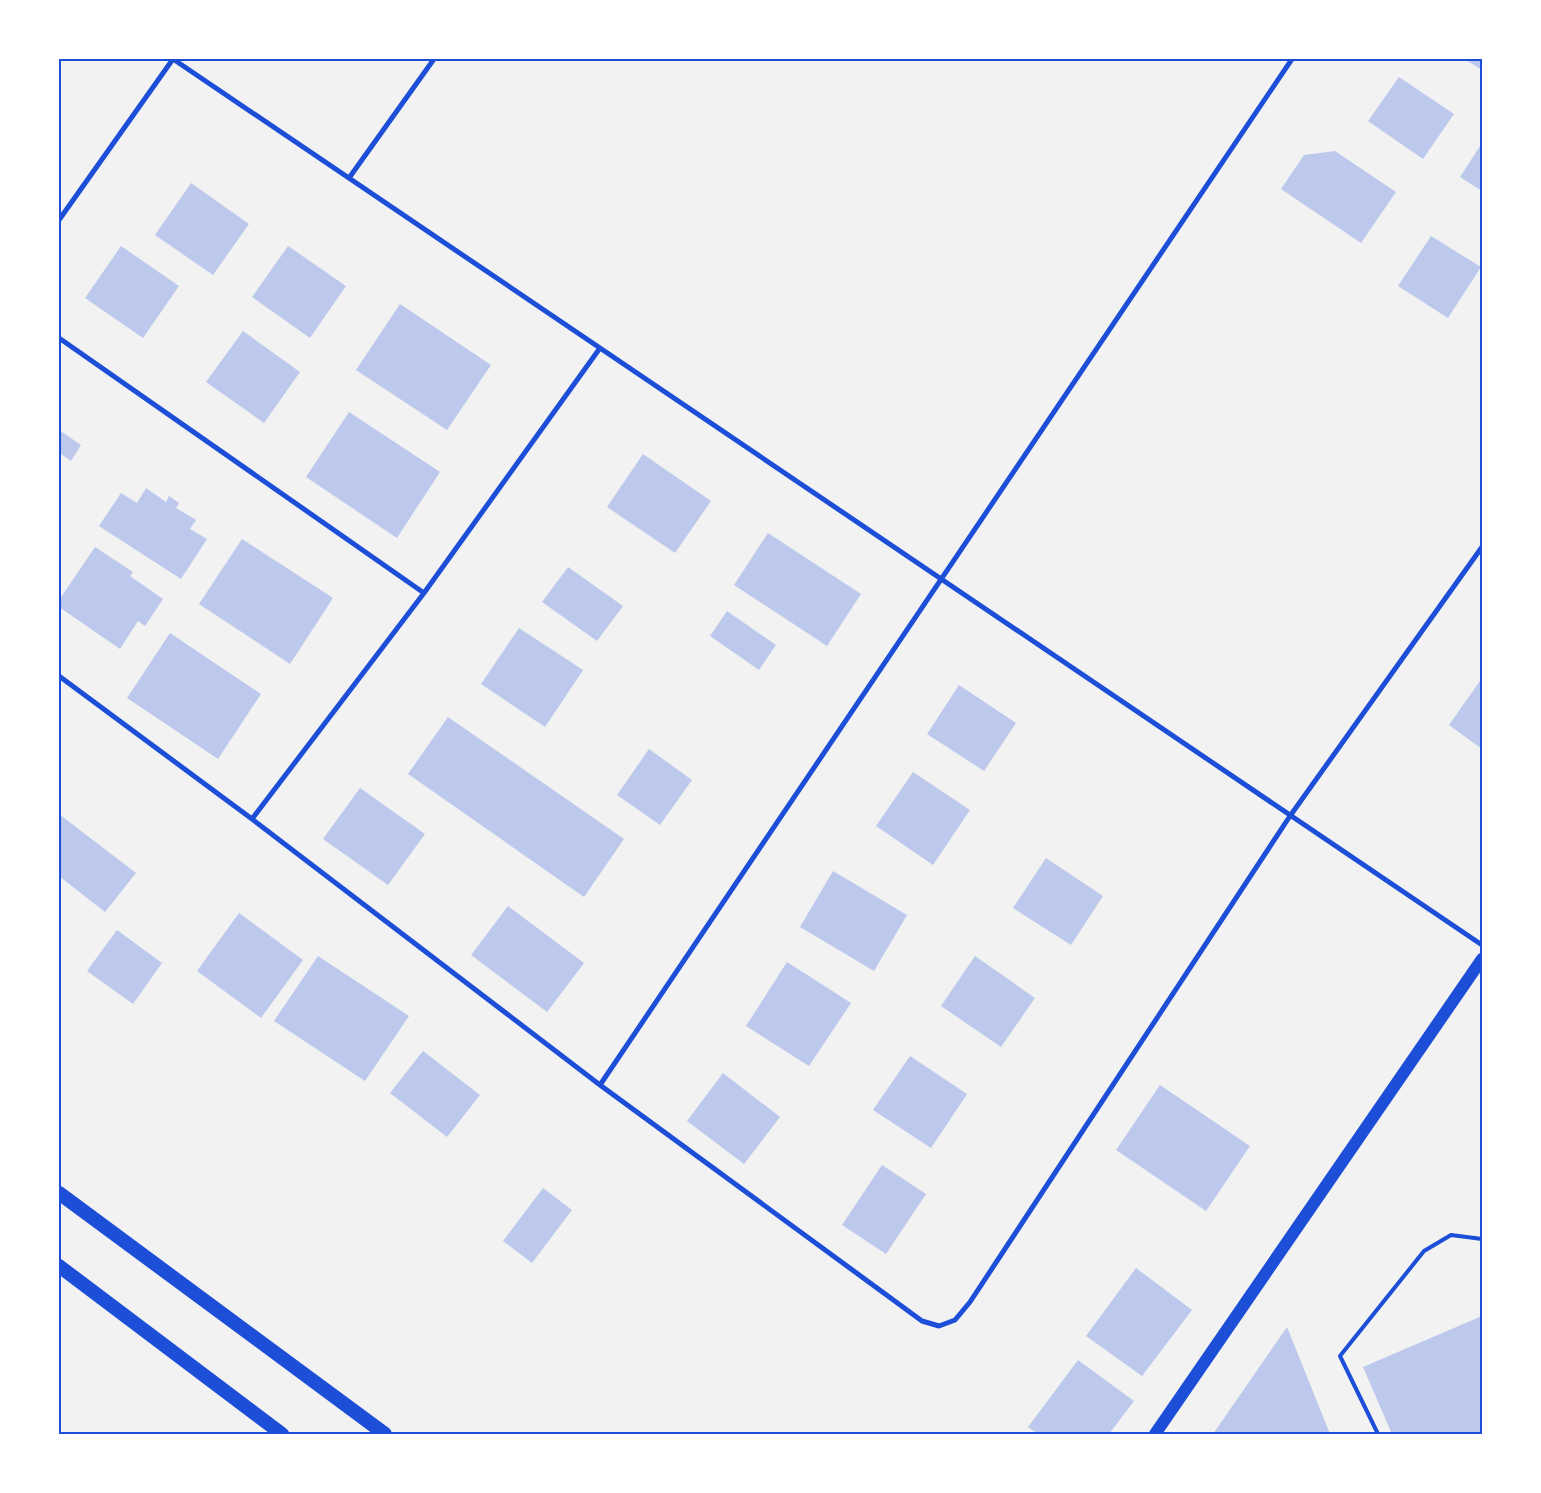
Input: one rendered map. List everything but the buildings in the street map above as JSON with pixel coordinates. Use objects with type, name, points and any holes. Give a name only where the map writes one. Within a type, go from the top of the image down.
[{"type":"highway","points":[[59,1193],[385,1434]]},
{"type":"highway","points":[[59,1266],[282,1434]]},
{"type":"main road","points":[[1155,1434],[1482,959]]},
{"type":"street","points":[[59,220],[173,59],[1482,945]]},
{"type":"street","points":[[349,178],[434,59]]},
{"type":"street","points":[[600,1085],[1292,59]]},
{"type":"street","points":[[59,338],[424,593]]},
{"type":"street","points":[[252,819],[424,593],[600,348]]},
{"type":"street","points":[[59,676],[252,819],[600,1085],[922,1321],[938,1326],[955,1320],[970,1302],[1290,816],[1482,547]]},
{"type":"lane","points":[[1378,1434],[1340,1356],[1424,1252],[1451,1235],[1482,1239]]}]
